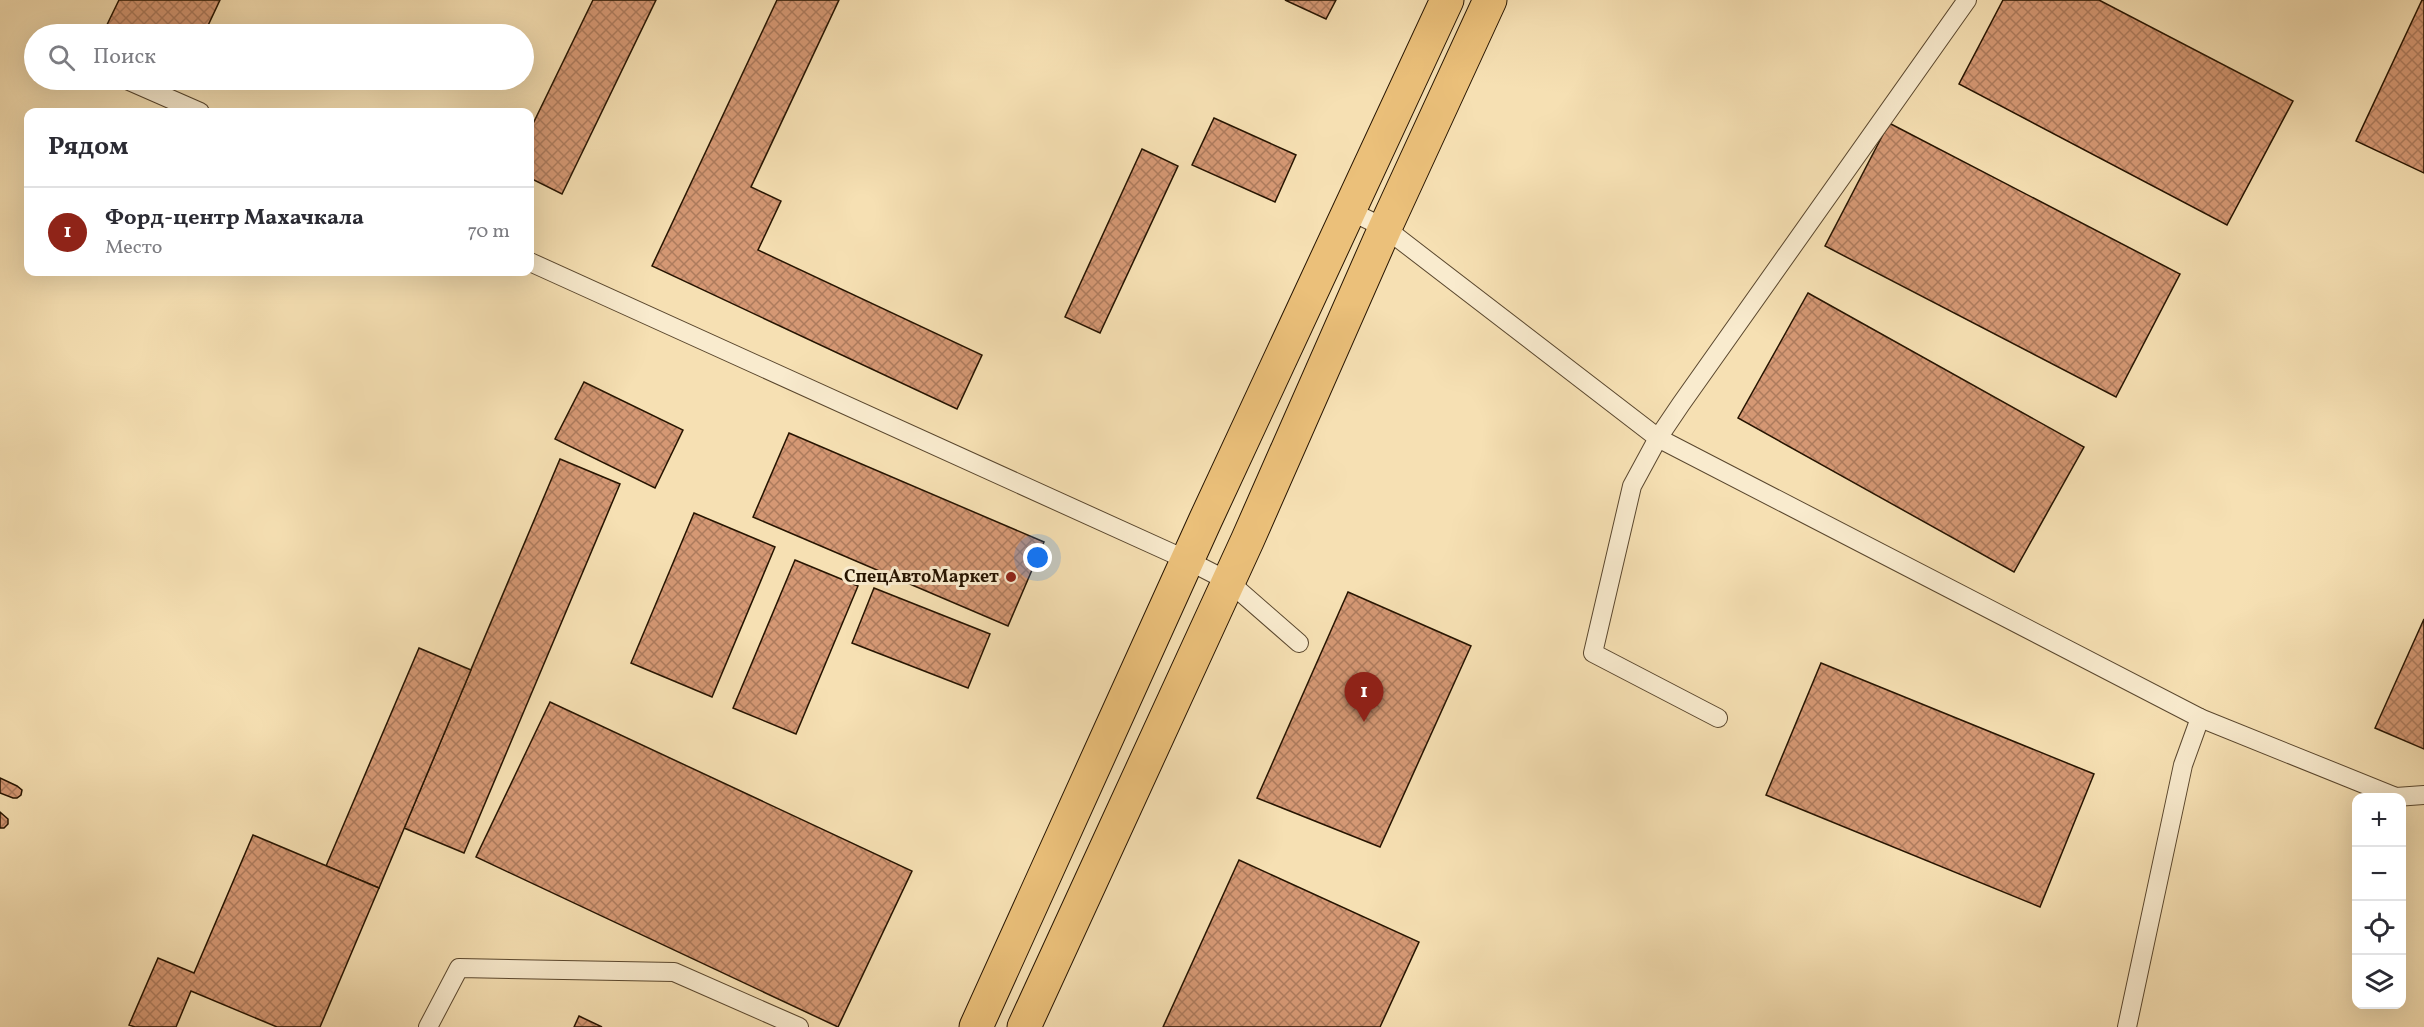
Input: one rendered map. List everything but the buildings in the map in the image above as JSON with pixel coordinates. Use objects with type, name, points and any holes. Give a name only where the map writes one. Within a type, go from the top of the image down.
[{"type":"main road","points":[[976,1027],[1187,560],[1447,0]]},
{"type":"main road","points":[[1024,1027],[1490,0]]},
{"type":"lane","points":[[1718,718],[1593,653],[1632,486],[1658,438],[1967,0]]},
{"type":"lane","points":[[150,90],[191,108]]},
{"type":"lane","points":[[1348,210],[1385,228],[1658,438],[2200,718],[2396,797],[2424,795]]},
{"type":"lane","points":[[534,264],[1187,560],[1228,581],[1299,643]]},
{"type":"lane","points":[[2127,1027],[2183,765],[2200,718]]},
{"type":"lane","points":[[428,1027],[459,968],[674,972],[799,1027]]},
{"type":"place","name":"СпецАвтоМаркет","points":[[1011,577]]},
{"type":"place","name":"Форд-центр Махачкала","points":[[1364,722]]}]
